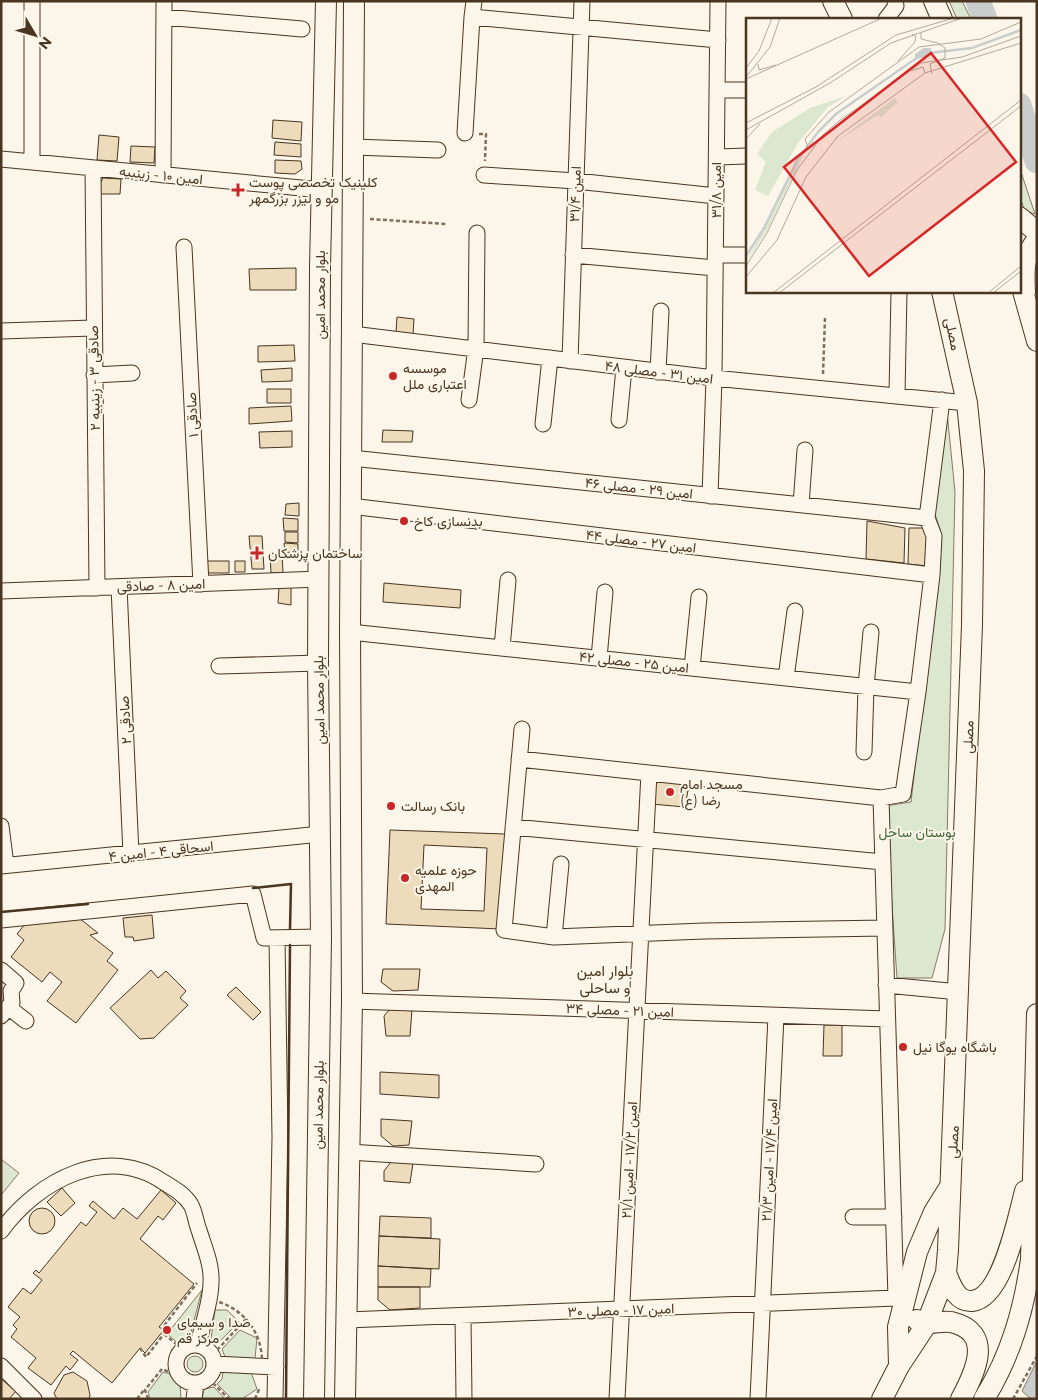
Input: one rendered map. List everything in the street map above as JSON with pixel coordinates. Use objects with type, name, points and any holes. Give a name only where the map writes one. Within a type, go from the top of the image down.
[{"type":"main road","name":"بلوار محمد امین","points":[[314,1399],[321,937],[318,663],[322,190],[326,1]]},
{"type":"main road","points":[[344,1399],[352,1000],[350,506],[354,1]]},
{"type":"main road","points":[[833,1],[842,18]]},
{"type":"main road","points":[[934,1],[942,18]]},
{"type":"main road","points":[[1020,218],[1037,232]]},
{"type":"main road","points":[[1025,299],[1024,264],[1027,253],[1037,240]]},
{"type":"main road","points":[[1020,281],[1037,341]]},
{"type":"main road","name":"مصلی","points":[[942,292],[967,403],[974,471],[959,992],[946,1273]]},
{"type":"main road","points":[[320,579],[351,578]]},
{"type":"main road","points":[[984,1399],[995,1381],[1014,1338],[1026,1295],[1031,1259],[1037,1014]]},
{"type":"main road","points":[[946,1273],[957,1296],[967,1302],[979,1300],[990,1292],[1001,1272],[1033,1165]]},
{"type":"main road","points":[[899,1366],[899,1303],[934,1212],[950,1186]]},
{"type":"main road","points":[[882,1399],[899,1366],[926,1325],[946,1273]]},
{"type":"main road","points":[[899,1303],[926,1325],[950,1322],[963,1326],[978,1344],[978,1356],[972,1379],[961,1399]]},
{"type":"street","points":[[32,1],[32,162]]},
{"type":"street","points":[[163,175],[164,1]]},
{"type":"street","points":[[465,133],[474,1]]},
{"type":"street","name":"امین ۳۱/۴","points":[[570,361],[582,1]]},
{"type":"street","name":"امین ۳۱/۸","points":[[710,496],[716,262],[718,1]]},
{"type":"street","points":[[887,18],[896,6],[895,1]]},
{"type":"street","points":[[164,17],[302,29]]},
{"type":"street","points":[[472,17],[718,40]]},
{"type":"street","points":[[717,90],[746,90]]},
{"type":"street","points":[[354,148],[438,150]]},
{"type":"street","points":[[716,157],[746,156]]},
{"type":"street","name":"امین ۱۰ - زینبیه","points":[[1,159],[322,190]]},
{"type":"street","name":"صادقی ۳ - زینبیه ۲","points":[[93,168],[93,328],[97,588]]},
{"type":"street","points":[[484,175],[576,181],[716,196]]},
{"type":"street","points":[[469,400],[476,348],[477,233]]},
{"type":"street","name":"صادقی ۱","points":[[184,247],[200,584]]},
{"type":"street","points":[[573,255],[716,262],[746,255]]},
{"type":"street","points":[[897,395],[898,292]]},
{"type":"street","points":[[658,372],[661,311]]},
{"type":"street","points":[[1,331],[93,328]]},
{"type":"street","name":"امین ۳۱ - مصلی ۴۸","points":[[352,334],[658,372],[967,403]]},
{"type":"street","points":[[543,424],[550,358]]},
{"type":"street","points":[[619,420],[624,368]]},
{"type":"street","points":[[94,375],[132,373]]},
{"type":"street","points":[[519,759],[881,798],[903,794],[932,575],[934,536],[927,518],[942,400]]},
{"type":"street","points":[[801,505],[805,450]]},
{"type":"street","name":"امین ۲۹ - مصلی ۴۶","points":[[351,458],[927,518]]},
{"type":"street","name":"امین ۲۷ - مصلی ۴۴","points":[[350,506],[932,575]]},
{"type":"street","name":"امین ۸ - صادقی","points":[[1,591],[320,579]]},
{"type":"street","points":[[502,648],[508,580]]},
{"type":"street","name":"صادقی ۲","points":[[119,587],[131,854]]},
{"type":"street","points":[[599,658],[605,592]]},
{"type":"street","points":[[692,668],[699,597]]},
{"type":"street","points":[[786,678],[795,611]]},
{"type":"street","name":"امین ۲۵ - مصلی ۴۲","points":[[350,632],[918,692]]},
{"type":"street","points":[[864,752],[866,687],[871,632]]},
{"type":"street","points":[[219,666],[318,663]]},
{"type":"street","points":[[522,729],[504,930],[554,938],[641,933],[885,928]]},
{"type":"street","name":"امین ۱۷/۲ - امین ۲۱/۱","points":[[617,1399],[649,774]]},
{"type":"street","points":[[881,798],[894,1217],[899,1303]]},
{"type":"street","points":[[1,826],[4,865]]},
{"type":"street","points":[[513,827],[883,862]]},
{"type":"street","name":"اسحاقی ۴ - امین ۴","points":[[4,865],[321,834]]},
{"type":"street","points":[[554,938],[561,864]]},
{"type":"street","points":[[1,920],[254,894],[264,938],[321,937]]},
{"type":"street","points":[[275,1399],[280,1138],[278,938]]},
{"type":"street","points":[[1,970],[16,983],[11,990],[12,1003],[5,1012],[26,1021]]},
{"type":"street","points":[[886,985],[959,992]]},
{"type":"street","name":"امین ۲۱ - مصلی ۳۴","points":[[352,1000],[888,1019]]},
{"type":"street","name":"امین ۱۷/۴ - امین ۲۱/۳","points":[[758,1399],[776,1016]]},
{"type":"street","points":[[349,1152],[536,1164]]},
{"type":"street","points":[[1,1231],[24,1204],[46,1185],[68,1175],[94,1168],[117,1166],[138,1169],[158,1178],[181,1194],[192,1206],[209,1261],[211,1282],[192,1344],[181,1351],[176,1363],[180,1375],[190,1384],[194,1399]]},
{"type":"street","points":[[853,1217],[894,1217]]},
{"type":"street","name":"امین ۱۷ - مصلی ۳۰","points":[[347,1320],[621,1309],[899,1303]]},
{"type":"street","points":[[463,1316],[464,1399]]},
{"type":"street","points":[[192,1344],[209,1351],[215,1357],[276,1367]]},
{"type":"street","points":[[190,1384],[207,1379],[215,1357]]},
{"type":"street","points":[[1,1366],[25,1395]]},
{"type":"path","points":[[465,133],[486,134],[484,175]]},
{"type":"path","points":[[353,218],[446,224]]},
{"type":"path","points":[[823,388],[825,318]]},
{"type":"path","points":[[140,1348],[146,1357],[167,1330],[163,1327],[197,1282]]},
{"type":"path","points":[[213,1300],[225,1304],[246,1320],[258,1335],[262,1349],[262,1362],[215,1357],[207,1342],[213,1300]]},
{"type":"path","points":[[215,1357],[246,1320]]},
{"type":"path","points":[[164,1334],[180,1347],[192,1344]]},
{"type":"path","points":[[1013,1399],[1037,1356]]},
{"type":"path","points":[[137,1399],[162,1369],[190,1384]]},
{"type":"path","points":[[213,1383],[229,1399]]},
{"type":"path","points":[[145,1390],[148,1399]]},
{"type":"green space","points":[[949,1],[962,1],[970,18],[957,18]]},
{"type":"green space","points":[[1020,169],[1035,214],[1025,211],[1020,198]]},
{"type":"green space","name":"بوستان ساحل","points":[[947,412],[955,492],[945,929],[932,978],[897,978],[885,806],[911,802],[936,583],[940,529],[934,511]]},
{"type":"green space","points":[[1,1159],[19,1173],[1,1195]]},
{"type":"green space","points":[[202,1290],[190,1336],[180,1345],[167,1334]]},
{"type":"green space","points":[[215,1310],[227,1310],[239,1322],[219,1342],[211,1339]]},
{"type":"green space","points":[[240,1330],[257,1338],[255,1359],[225,1357],[222,1349]]},
{"type":"green space","points":[[195,1356],[203,1364],[195,1372],[187,1364]]},
{"type":"green space","points":[[163,1372],[171,1374],[180,1384],[181,1399],[150,1399],[148,1392]]},
{"type":"green space","points":[[223,1372],[251,1372],[257,1389],[242,1399],[232,1399],[217,1384],[222,1379]]},
{"type":"green space","points":[[214,1387],[225,1399],[202,1399],[204,1389]]},
{"type":"shaded area","points":[[1037,1361],[1037,1399],[1031,1399],[1022,1391]]},
{"type":"building","points":[[273,120],[302,122],[301,141],[272,138]]},
{"type":"building","points":[[99,135],[119,137],[117,161],[97,160]]},
{"type":"building","points":[[275,142],[301,144],[301,157],[274,155]]},
{"type":"building","points":[[131,146],[155,147],[154,163],[130,162]]},
{"type":"building","points":[[275,160],[301,161],[302,169],[295,174],[275,173]]},
{"type":"building","points":[[103,178],[121,179],[120,194],[100,194],[100,184]]},
{"type":"building","points":[[296,268],[296,290],[250,290],[249,269]]},
{"type":"building","points":[[397,317],[414,319],[413,335],[396,333]]},
{"type":"building","points":[[294,345],[295,361],[258,362],[258,346]]},
{"type":"building","points":[[292,368],[292,381],[262,382],[261,370]]},
{"type":"building","points":[[267,389],[291,389],[291,403],[267,403]]},
{"type":"building","points":[[291,406],[292,421],[249,424],[249,408]]},
{"type":"building","points":[[383,430],[413,431],[412,442],[382,442]]},
{"type":"building","points":[[292,431],[292,447],[260,448],[259,432]]},
{"type":"building","points":[[299,503],[299,516],[285,515],[286,504]]},
{"type":"building","points":[[283,518],[298,519],[298,531],[284,531]]},
{"type":"building","points":[[867,521],[905,528],[904,563],[866,559]]},
{"type":"building","points":[[909,528],[925,528],[929,535],[928,566],[908,564]]},
{"type":"building","points":[[285,532],[298,532],[298,543],[285,542]]},
{"type":"building","name":"ساختمان پزشکان","points":[[249,536],[262,536],[264,569],[252,569]]},
{"type":"building","points":[[284,543],[298,544],[298,553],[285,552]]},
{"type":"building","points":[[270,553],[282,553],[283,573],[271,573]]},
{"type":"building","points":[[207,561],[229,561],[229,573],[207,573]]},
{"type":"building","points":[[235,561],[245,561],[245,572],[235,572]]},
{"type":"building","points":[[384,583],[461,590],[460,608],[383,602]]},
{"type":"building","points":[[291,586],[291,605],[278,603],[279,587]]},
{"type":"building","name":"مسجد امام رضا (ع)","points":[[653,774],[690,779],[685,807],[651,804]]},
{"type":"building","name":"حوزه علمیه المهدی","points":[[390,830],[505,834],[501,929],[386,924]],"holes":[[[424,845],[487,848],[484,911],[421,909]]]},
{"type":"building","points":[[152,915],[154,938],[134,941],[133,937],[125,937],[123,918]]},
{"type":"building","points":[[79,918],[98,933],[90,935],[113,953],[107,961],[118,970],[76,1023],[47,1001],[62,982],[50,972],[42,982],[11,957],[24,940],[17,934],[25,924]]},
{"type":"building","points":[[383,969],[420,969],[418,990],[393,991],[381,982]]},
{"type":"building","points":[[151,970],[158,978],[166,971],[186,991],[180,998],[188,1005],[154,1038],[140,1039],[110,1008]]},
{"type":"building","points":[[236,987],[261,1012],[253,1020],[227,995]]},
{"type":"building","points":[[391,1008],[412,1009],[410,1036],[386,1036],[384,1016]]},
{"type":"building","points":[[824,1025],[842,1025],[842,1056],[823,1056]]},
{"type":"building","points":[[380,1072],[439,1075],[439,1098],[380,1094]]},
{"type":"building","points":[[381,1119],[412,1121],[409,1145],[393,1146],[381,1136]]},
{"type":"building","points":[[391,1162],[413,1163],[410,1183],[384,1181],[384,1171]]},
{"type":"building","points":[[62,1188],[75,1203],[61,1216],[47,1202]]},
{"type":"building","points":[[161,1190],[176,1203],[163,1220],[158,1216],[140,1239],[194,1284],[159,1327],[164,1330],[145,1353],[140,1348],[112,1383],[73,1351],[70,1354],[78,1360],[70,1370],[66,1366],[51,1385],[28,1368],[36,1358],[11,1337],[17,1329],[13,1325],[20,1317],[8,1307],[23,1288],[31,1294],[42,1280],[33,1273],[36,1270],[39,1273],[81,1222],[86,1226],[97,1212],[89,1206],[93,1201],[114,1219],[123,1208],[137,1219]]},
{"type":"building","points":[[42,1208],[52,1211],[55,1221],[52,1231],[42,1234],[32,1231],[29,1221],[32,1211]]},
{"type":"building","points":[[380,1216],[431,1218],[431,1238],[379,1236]]},
{"type":"building","points":[[379,1236],[440,1239],[439,1269],[378,1266]]},
{"type":"building","points":[[378,1266],[431,1269],[430,1287],[378,1287]]},
{"type":"building","points":[[378,1287],[420,1287],[420,1308],[390,1310],[378,1300]]},
{"type":"building","points":[[73,1372],[87,1381],[89,1399],[57,1399],[54,1393],[64,1375]]},
{"type":"building","points":[[1,1379],[16,1391],[9,1399],[1,1399]]},
{"type":"waterway","points":[[978,1],[985,18]]},
{"type":"waterway","points":[[1020,108],[1037,161]]},
{"type":"wall","points":[[253,888],[291,884],[290,929]]},
{"type":"wall","points":[[1,912],[88,904]]},
{"type":"wall","points":[[286,1399],[290,945]]},
{"type":"place","name":"کلینیک تخصصی پوست مو و لیزر بزرگمهر","points":[[238,190]]},
{"type":"place","name":"موسسه اعتباری ملل","points":[[393,376]]},
{"type":"place","name":"بدنسازی کاخ","points":[[404,521]]},
{"type":"place","name":"ساختمان پزشکان","points":[[257,553]]},
{"type":"place","name":"مسجد امام رضا (ع)","points":[[670,792]]},
{"type":"place","name":"بانک رسالت","points":[[391,806]]},
{"type":"place","name":"حوزه علمیه المهدی","points":[[405,878]]},
{"type":"place","name":"باشگاه یوگا نیل","points":[[903,1047]]},
{"type":"place","name":"صدا و سیمای مرکز قم","points":[[167,1330]]},
{"type":"district","name":"بلوار امین و ساحلی","points":[[605,978]]}]
